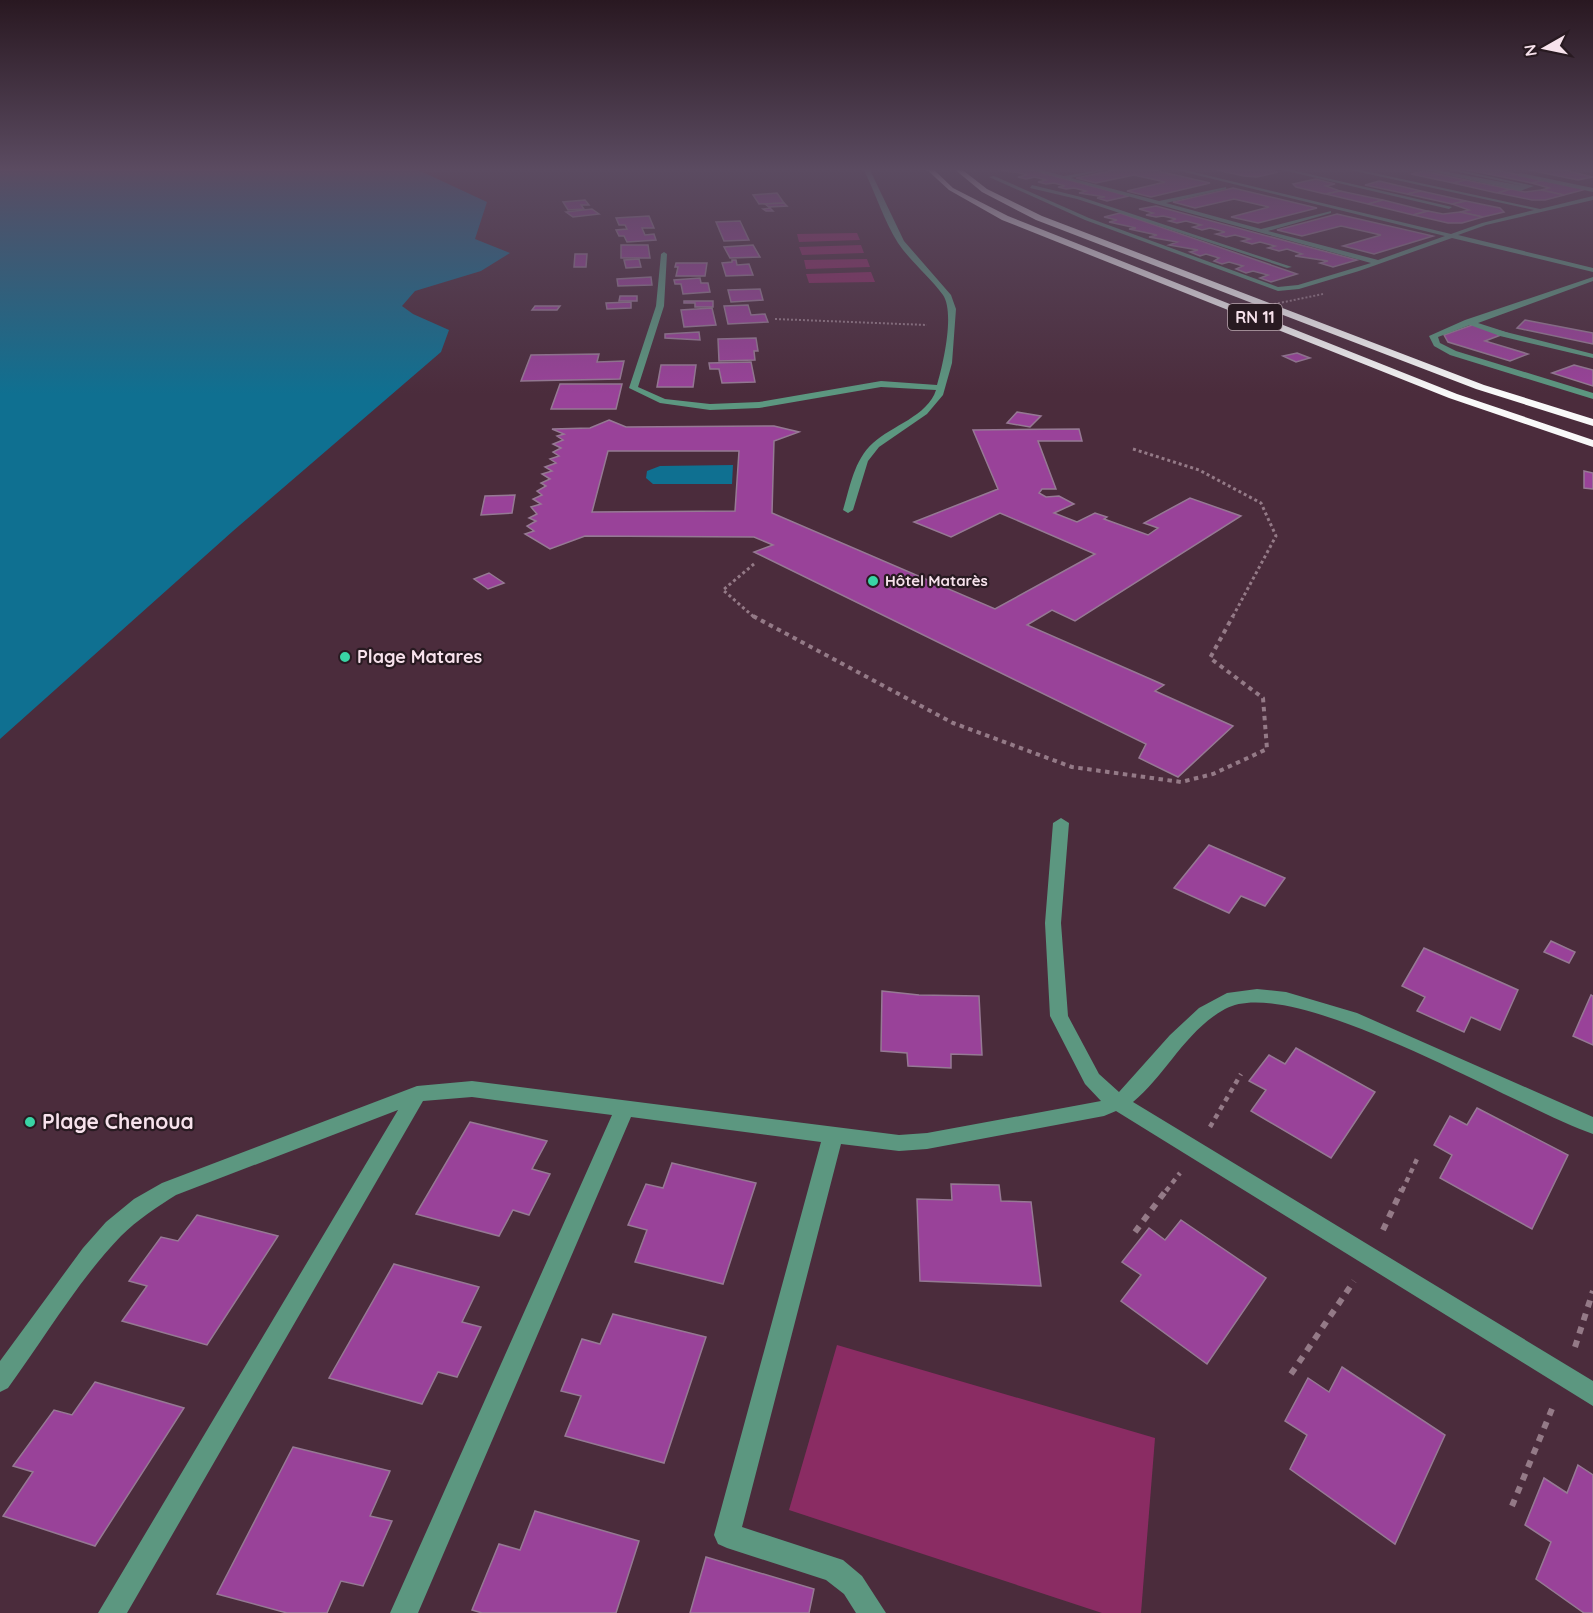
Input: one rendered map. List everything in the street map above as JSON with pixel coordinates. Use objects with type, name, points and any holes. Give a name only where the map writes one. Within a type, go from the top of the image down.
[{"type":"highway","name":"RN 11","points":[[1069,243],[1453,396],[1593,444]]},
{"type":"highway","name":"RN 11","points":[[1105,243],[1480,387],[1593,423]]},
{"type":"street","points":[[848,510],[863,461],[876,445],[932,404],[942,388],[948,363],[952,309],[948,297],[903,243]]},
{"type":"street","points":[[1152,243],[1278,289],[1299,287],[1428,243]]},
{"type":"street","points":[[1217,243],[1289,267]]},
{"type":"street","points":[[1309,243],[1377,262]]},
{"type":"street","points":[[1485,243],[1593,270]]},
{"type":"street","points":[[664,254],[660,306],[633,388],[663,400],[710,406],[759,405],[881,384],[942,388]]},
{"type":"street","points":[[1593,279],[1433,336],[1437,344],[1453,353],[1593,396]]},
{"type":"street","points":[[1468,322],[1503,334],[1593,356]]},
{"type":"street","points":[[1061,824],[1053,923],[1059,1016],[1092,1078],[1119,1103],[1593,1394]]},
{"type":"street","points":[[0,1380],[91,1255],[114,1229],[141,1206],[169,1189],[417,1094],[472,1089],[833,1136],[900,1143],[927,1141],[1104,1108],[1119,1103],[1128,1096],[1199,1017],[1232,998],[1249,996],[1278,998],[1329,1011],[1370,1026],[1593,1126]]},
{"type":"street","points":[[112,1613],[417,1094]]},
{"type":"street","points":[[404,1613],[625,1108]]},
{"type":"street","points":[[833,1136],[727,1535],[834,1569],[853,1585],[872,1613]]},
{"type":"path","points":[[1231,313],[1323,294]]},
{"type":"path","points":[[775,319],[951,326]]},
{"type":"path","points":[[754,564],[723,590],[750,615],[953,723],[1072,767],[1181,782],[1213,774],[1267,749],[1263,698],[1210,658],[1276,536],[1261,503],[1199,470],[1133,448]]},
{"type":"shaded area","points":[[861,245],[864,253],[802,255],[799,247]]},
{"type":"shaded area","points":[[867,259],[870,267],[806,269],[804,260]]},
{"type":"shaded area","points":[[871,272],[875,282],[809,283],[806,274]]},
{"type":"shaded area","points":[[837,1345],[1155,1438],[1141,1613],[1102,1613],[789,1510]]},
{"type":"water","points":[[0,243],[486,243],[510,253],[481,271],[415,291],[402,306],[413,314],[449,330],[441,352],[233,531],[0,739]]},
{"type":"water","points":[[733,465],[732,484],[653,484],[646,478],[647,471],[660,466]]},
{"type":"building","points":[[1208,243],[1297,274],[1271,282],[1260,278],[1268,275],[1253,271],[1246,273],[1236,269],[1243,266],[1229,262],[1222,264],[1214,261],[1219,258],[1206,254],[1200,256],[1190,252],[1198,250],[1169,245]]},
{"type":"building","points":[[1265,243],[1295,243],[1357,260],[1333,267],[1320,263],[1328,261],[1295,256],[1302,254],[1287,249],[1279,251],[1268,248],[1275,246]]},
{"type":"building","points":[[1352,243],[1409,243],[1374,254],[1343,246]]},
{"type":"building","points":[[621,245],[648,245],[650,258],[621,258]]},
{"type":"building","points":[[753,245],[760,257],[730,258],[724,247]]},
{"type":"building","points":[[575,254],[587,254],[586,267],[574,267]]},
{"type":"building","points":[[639,259],[641,267],[626,268],[624,260]]},
{"type":"building","points":[[736,260],[737,265],[749,264],[753,275],[726,276],[722,263],[732,262]]},
{"type":"building","points":[[676,263],[707,263],[705,276],[676,276],[678,267],[675,267]]},
{"type":"building","points":[[651,277],[652,285],[618,286],[617,279]]},
{"type":"building","points":[[700,278],[701,283],[708,283],[710,292],[683,294],[681,284],[675,284],[674,280]]},
{"type":"building","points":[[760,289],[763,300],[731,302],[728,290]]},
{"type":"building","points":[[620,296],[637,296],[637,301],[619,301]]},
{"type":"building","points":[[684,301],[713,301],[713,307],[695,307],[695,303],[684,303]]},
{"type":"building","points":[[631,302],[631,308],[607,309],[606,303]]},
{"type":"building","points":[[748,305],[751,315],[765,314],[768,322],[728,324],[724,306]]},
{"type":"building","points":[[535,306],[560,306],[557,310],[532,310]]},
{"type":"building","points":[[712,308],[716,325],[684,327],[681,310]]},
{"type":"building","points":[[1525,320],[1593,333],[1593,344],[1517,328]]},
{"type":"building","points":[[1475,324],[1506,333],[1485,341],[1528,354],[1510,361],[1448,342],[1444,335]]},
{"type":"building","points":[[699,332],[700,340],[665,338],[665,334]]},
{"type":"building","points":[[756,338],[758,351],[754,351],[755,360],[719,361],[718,339]]},
{"type":"building","points":[[1297,353],[1310,358],[1296,362],[1283,356]]},
{"type":"building","points":[[599,354],[597,362],[624,361],[620,379],[521,381],[531,355]]},
{"type":"building","points":[[751,362],[755,382],[722,383],[719,369],[710,369],[709,363]]},
{"type":"building","points":[[661,365],[696,365],[693,387],[657,387]]},
{"type":"building","points":[[1574,365],[1593,370],[1593,386],[1552,373]]},
{"type":"building","points":[[560,384],[622,384],[616,409],[551,409]]},
{"type":"building","points":[[1017,412],[1041,416],[1030,427],[1007,423]]},
{"type":"building","name":"Hôtel Matarès","points":[[609,420],[626,427],[774,426],[799,432],[774,441],[772,513],[995,609],[1095,554],[1000,513],[951,537],[914,522],[998,489],[973,430],[1079,429],[1082,441],[1038,441],[1056,489],[1042,489],[1039,493],[1046,497],[1059,496],[1074,504],[1054,513],[1077,522],[1095,513],[1107,517],[1104,519],[1148,535],[1158,528],[1144,523],[1190,498],[1241,516],[1075,621],[1052,610],[1027,625],[1164,685],[1155,691],[1233,726],[1178,777],[1139,758],[1146,744],[754,552],[773,545],[754,537],[585,536],[550,549],[525,534],[534,531],[527,526],[536,521],[529,518],[537,514],[531,507],[541,504],[533,499],[542,495],[537,491],[546,486],[541,483],[550,479],[542,474],[552,471],[545,467],[556,463],[550,459],[559,456],[553,452],[561,448],[553,444],[563,440],[557,436],[564,434],[552,429],[590,428]],"holes":[[[608,451],[739,451],[735,511],[592,512]]]},
{"type":"building","points":[[1584,471],[1593,473],[1593,489],[1584,488]]},
{"type":"building","points":[[515,495],[512,513],[481,515],[485,496]]},
{"type":"building","points":[[489,573],[504,583],[488,589],[474,579]]},
{"type":"building","points":[[1209,845],[1285,878],[1265,906],[1241,896],[1229,913],[1174,888]]},
{"type":"building","points":[[1551,941],[1575,952],[1569,963],[1544,952]]},
{"type":"building","points":[[1424,948],[1518,990],[1500,1030],[1471,1017],[1464,1032],[1417,1011],[1425,997],[1402,986]]},
{"type":"building","points":[[882,991],[919,995],[979,996],[982,1055],[951,1054],[951,1068],[908,1066],[907,1053],[881,1051]]},
{"type":"building","points":[[1591,995],[1593,996],[1593,1045],[1573,1036]]},
{"type":"building","points":[[1296,1048],[1375,1092],[1331,1158],[1251,1111],[1266,1090],[1249,1081],[1269,1055],[1285,1064]]},
{"type":"building","points":[[1477,1108],[1568,1155],[1532,1229],[1440,1178],[1452,1155],[1434,1145],[1450,1116],[1467,1125]]},
{"type":"building","points":[[470,1122],[547,1141],[532,1169],[550,1174],[529,1215],[513,1210],[499,1236],[416,1214]]},
{"type":"building","points":[[672,1163],[756,1183],[723,1284],[635,1262],[647,1230],[628,1225],[646,1184],[663,1188]]},
{"type":"building","points":[[951,1184],[999,1185],[1001,1201],[1031,1202],[1041,1286],[920,1281],[917,1199],[952,1200]]},
{"type":"building","points":[[197,1215],[278,1236],[207,1345],[122,1321],[147,1286],[129,1281],[161,1237],[178,1241]]},
{"type":"building","points":[[1181,1220],[1266,1278],[1207,1364],[1121,1301],[1141,1275],[1122,1262],[1149,1228],[1165,1240]]},
{"type":"building","points":[[394,1264],[479,1287],[462,1322],[481,1327],[457,1377],[438,1372],[422,1404],[329,1378]]},
{"type":"building","points":[[613,1314],[706,1337],[664,1463],[565,1436],[581,1396],[561,1391],[582,1339],[600,1344]]},
{"type":"building","points":[[1342,1367],[1445,1435],[1395,1544],[1290,1469],[1307,1435],[1285,1421],[1308,1378],[1329,1392]]},
{"type":"building","points":[[95,1382],[184,1408],[95,1546],[3,1516],[33,1472],[13,1466],[54,1410],[72,1415]]},
{"type":"building","points":[[293,1447],[390,1471],[370,1516],[392,1521],[363,1586],[341,1581],[327,1613],[287,1613],[217,1594]]},
{"type":"building","points":[[1578,1465],[1593,1475],[1593,1613],[1584,1613],[1536,1579],[1551,1542],[1525,1525],[1544,1478],[1567,1493]]},
{"type":"building","points":[[535,1511],[639,1541],[616,1613],[482,1613],[472,1610],[499,1544],[520,1550]]},
{"type":"building","points":[[706,1557],[814,1589],[809,1613],[690,1613]]},
{"type":"place","name":"Hôtel Matarès","points":[[873,581]]},
{"type":"place","name":"Plage Matares","points":[[345,657]]},
{"type":"place","name":"Plage Chenoua","points":[[30,1122]]}]
